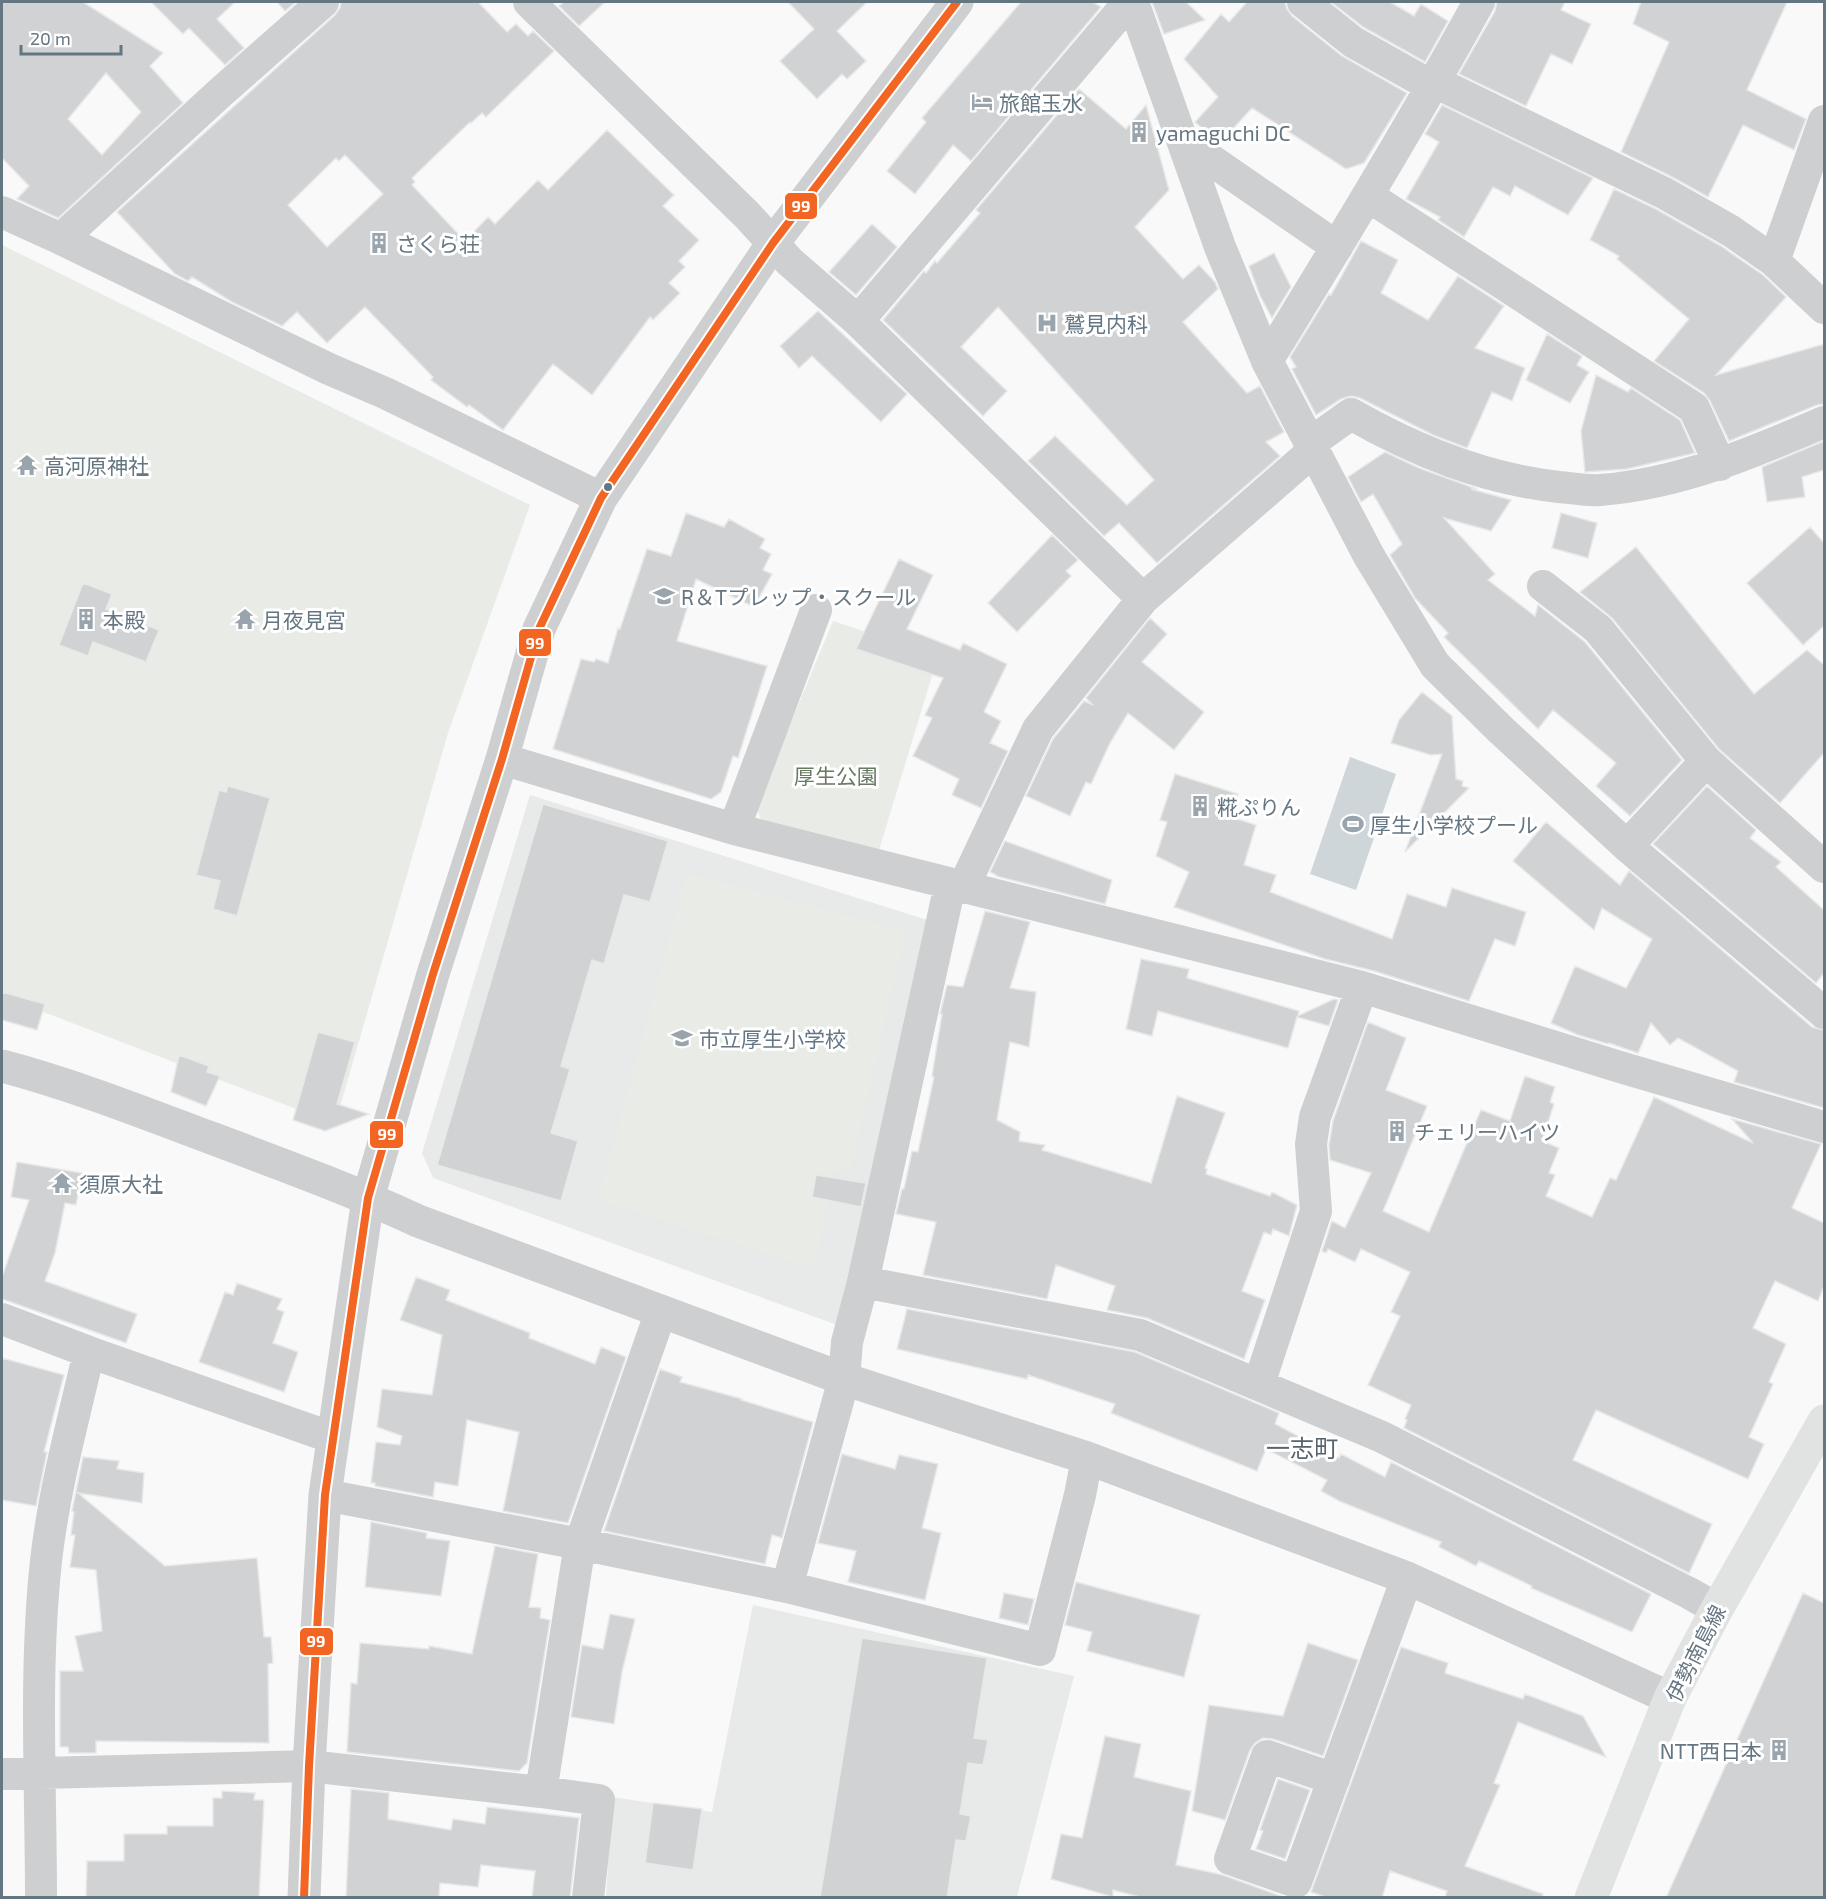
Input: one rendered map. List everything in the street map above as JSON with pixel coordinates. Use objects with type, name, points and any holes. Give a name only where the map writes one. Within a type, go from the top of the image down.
[{"type":"main road","name":"伊勢南島線","points":[[1591,1898],[1671,1698],[1718,1609],[1824,1421]]},
{"type":"street","points":[[61,239],[323,2]]},
{"type":"street","points":[[529,2],[747,215],[790,262],[858,321],[1143,599]]},
{"type":"street","points":[[304,1898],[309,1766],[325,1495],[368,1198],[433,974],[502,759],[539,629],[601,498],[773,243],[957,2]]},
{"type":"street","points":[[858,321],[1131,2],[1220,247],[1267,361],[1369,556],[1435,665],[1502,731],[1627,846],[1824,1013]]},
{"type":"street","points":[[1303,2],[1353,42],[1419,79],[1435,82],[1664,194],[1731,231],[1774,261],[1824,308]]},
{"type":"street","points":[[1267,361],[1368,196],[1479,2]]},
{"type":"street","points":[[1774,261],[1824,121]]},
{"type":"street","points":[[1182,140],[1337,247]]},
{"type":"street","points":[[1368,196],[1694,408],[1720,465]]},
{"type":"street","points":[[2,212],[329,369],[386,393],[601,498]]},
{"type":"street","points":[[786,1587],[844,1379],[847,1342],[956,886],[1038,729],[1143,599],[1311,447],[1351,414],[1390,436],[1438,458],[1487,473],[1536,484],[1598,491],[1666,480],[1720,465],[1824,422]]},
{"type":"street","points":[[1543,586],[1598,629],[1706,761],[1824,867]]},
{"type":"street","points":[[734,829],[816,610]]},
{"type":"street","points":[[502,759],[734,829],[1362,987],[1824,1127]]},
{"type":"street","points":[[1627,846],[1706,761]]},
{"type":"street","points":[[1259,1384],[1316,1211],[1311,1144],[1315,1117],[1362,987]]},
{"type":"street","points":[[2,1066],[39,1076],[134,1110],[368,1198],[418,1221],[844,1379],[1087,1458],[1407,1578],[1671,1698]]},
{"type":"street","points":[[863,1282],[1140,1335],[1382,1437],[1679,1587],[1718,1609]]},
{"type":"street","points":[[541,1792],[580,1544],[661,1311]]},
{"type":"street","points":[[2,1319],[89,1352],[333,1437]]},
{"type":"street","points":[[41,1898],[40,1656],[46,1563],[53,1509],[89,1352]]},
{"type":"street","points":[[325,1495],[580,1544],[786,1587],[1040,1650],[1080,1495],[1087,1458]]},
{"type":"street","points":[[1334,1779],[1407,1578]]},
{"type":"street","points":[[2,1774],[309,1766],[599,1800],[588,1898]]},
{"type":"shaded area","name":"厚生小学校プール","points":[[1350,757],[1396,774],[1356,890],[1310,874]]},
{"type":"shaded area","name":"市立厚生小学校","points":[[530,795],[934,922],[840,1326],[433,1178],[422,1153]]},
{"type":"shaded area","points":[[753,1605],[1074,1676],[1017,1897],[606,1898],[612,1797],[712,1812]]},
{"type":"green space","name":"月夜見宮","points":[[2,245],[530,505],[448,733],[335,1124],[2,996]]},
{"type":"green space","name":"厚生公園","points":[[833,621],[938,656],[879,850],[761,820],[756,807]]},
{"type":"green space","points":[[687,873],[906,931],[851,1169],[833,1172],[814,1269],[598,1200]]},
{"type":"building","points":[[2,2],[83,2],[163,53],[150,66],[183,103],[58,218],[17,199],[29,186],[2,158]],"holes":[[[106,73],[141,112],[102,155],[68,119]]]},
{"type":"building","points":[[151,2],[235,2],[217,19],[244,48],[225,65],[189,28],[183,34]]},
{"type":"building","points":[[277,2],[296,2],[285,11]]},
{"type":"building","points":[[341,2],[478,2],[507,32],[516,24],[528,36],[533,31],[554,51],[486,117],[482,113],[470,122],[412,178],[415,182],[412,185],[465,241],[488,217],[495,224],[538,180],[548,190],[607,130],[674,195],[663,206],[699,240],[679,261],[685,267],[669,283],[680,293],[653,320],[650,317],[592,395],[553,364],[503,430],[431,380],[433,377],[365,307],[327,343],[297,312],[282,326],[232,302],[192,277],[188,281],[175,274],[117,212],[340,8]],"holes":[[[345,155],[383,194],[327,247],[288,205],[336,158],[339,161]]]},
{"type":"building","points":[[564,2],[605,2],[579,26],[559,6]]},
{"type":"building","points":[[788,2],[867,2],[837,31],[866,61],[847,79],[842,74],[817,99],[780,61],[814,29]]},
{"type":"building","points":[[1021,2],[1093,2],[1101,7],[971,161],[953,145],[915,194],[887,171],[926,122],[922,118]]},
{"type":"building","points":[[1152,2],[1186,2],[1205,20],[1164,34]]},
{"type":"building","points":[[1247,2],[1285,2],[1292,16],[1342,56],[1407,93],[1364,163],[1346,169],[1252,108],[1219,144],[1195,122],[1218,97],[1184,59],[1221,14],[1229,22]]},
{"type":"building","points":[[1331,2],[1390,2],[1414,16],[1421,4],[1448,21],[1425,62],[1363,27]]},
{"type":"building","points":[[1497,2],[1565,2],[1561,10],[1591,24],[1572,64],[1551,54],[1526,106],[1459,74],[1495,11]]},
{"type":"building","points":[[1641,2],[1787,2],[1747,90],[1806,119],[1794,150],[1743,125],[1708,197],[1621,152],[1669,42],[1633,24]]},
{"type":"building","points":[[1079,89],[1126,129],[1146,105],[1169,190],[1135,227],[1183,279],[1199,265],[1215,282],[1218,289],[1183,322],[1247,393],[1260,386],[1284,432],[1266,442],[1280,456],[1157,563],[1119,523],[1104,536],[1028,461],[1055,436],[1127,505],[1154,480],[998,307],[961,347],[1007,391],[983,416],[883,320],[924,271],[926,273],[935,261],[937,263],[980,213],[976,210]]},
{"type":"building","points":[[1442,105],[1593,178],[1568,215],[1515,186],[1510,196],[1493,187],[1464,237],[1438,220],[1440,217],[1406,199],[1439,142],[1425,134]]},
{"type":"building","points":[[1614,189],[1656,209],[1721,246],[1763,275],[1786,297],[1716,375],[1824,344],[1824,404],[1729,441],[1704,393],[1654,361],[1689,319],[1617,259],[1619,256],[1590,240]]},
{"type":"building","points":[[872,224],[897,247],[856,295],[829,272]]},
{"type":"building","points":[[1361,241],[1398,260],[1381,293],[1428,320],[1458,276],[1504,306],[1475,348],[1525,368],[1512,401],[1492,392],[1467,448],[1433,435],[1360,398],[1351,396],[1341,399],[1316,415],[1292,369],[1296,367],[1290,357],[1329,294],[1331,295]]},
{"type":"building","points":[[1274,253],[1291,287],[1272,318],[1260,296],[1249,266]]},
{"type":"building","points":[[818,311],[907,394],[881,422],[812,356],[799,368],[780,346]]},
{"type":"building","points":[[1547,334],[1582,356],[1577,365],[1589,372],[1570,403],[1526,380]]},
{"type":"building","points":[[1596,375],[1628,392],[1631,388],[1680,420],[1695,453],[1627,469],[1585,472],[1581,431]]},
{"type":"building","points":[[1824,441],[1824,470],[1802,477],[1805,497],[1767,502],[1762,467]]},
{"type":"building","points":[[1385,452],[1419,468],[1477,489],[1471,489],[1511,500],[1491,531],[1444,518],[1495,574],[1488,580],[1535,616],[1538,605],[1585,642],[1682,760],[1630,816],[1596,786],[1616,763],[1553,710],[1538,729],[1444,637],[1448,633],[1415,598],[1390,555],[1402,544],[1373,494],[1361,502],[1348,477]]},
{"type":"building","points":[[686,513],[724,527],[729,519],[765,539],[760,548],[771,554],[763,570],[772,574],[754,607],[696,579],[677,641],[767,666],[738,758],[733,756],[721,792],[711,799],[553,749],[581,659],[594,662],[596,659],[608,663],[618,628],[620,629],[647,549],[671,556]]},
{"type":"building","points":[[1561,513],[1597,523],[1588,558],[1552,548]]},
{"type":"building","points":[[1810,527],[1824,543],[1824,626],[1803,645],[1747,583]]},
{"type":"building","points":[[1052,535],[1078,560],[1066,571],[1071,576],[1017,632],[988,603]]},
{"type":"building","points":[[1636,547],[1754,694],[1807,650],[1824,665],[1824,753],[1780,803],[1719,749],[1612,618],[1580,592]]},
{"type":"building","points":[[899,559],[933,575],[907,629],[960,650],[963,643],[1007,664],[984,712],[1001,721],[990,743],[1008,751],[981,808],[952,795],[959,779],[913,756],[932,718],[925,715],[943,678],[856,649]]},
{"type":"building","points":[[83,583],[112,594],[106,609],[159,630],[146,662],[93,642],[88,656],[59,645]]},
{"type":"building","points":[[1150,618],[1167,634],[1142,662],[1204,712],[1174,750],[1128,713],[1110,743],[1091,784],[1086,782],[1070,816],[1026,796],[1053,739],[1084,701],[1093,705],[1086,698]]},
{"type":"building","points":[[1422,692],[1452,716],[1456,779],[1463,781],[1462,786],[1469,788],[1405,852],[1442,754],[1431,755],[1391,743],[1399,720]]},
{"type":"building","points":[[1175,774],[1238,794],[1231,817],[1256,825],[1244,865],[1276,875],[1270,892],[1392,939],[1407,894],[1446,907],[1452,888],[1526,912],[1515,946],[1495,939],[1469,1001],[1374,971],[1325,959],[1174,907],[1189,872],[1156,856],[1167,822],[1160,820]]},
{"type":"building","points":[[228,786],[270,798],[237,916],[213,909],[220,881],[196,875],[219,790],[226,792]]},
{"type":"building","points":[[1707,786],[1756,830],[1750,838],[1781,862],[1776,867],[1824,910],[1824,973],[1816,983],[1653,844]]},
{"type":"building","points":[[543,804],[668,841],[650,902],[624,895],[604,964],[592,960],[561,1066],[570,1069],[551,1133],[578,1141],[561,1201],[437,1165]]},
{"type":"building","points":[[1546,822],[1620,885],[1629,871],[1812,1027],[1824,1030],[1824,1108],[1734,1082],[1738,1071],[1678,1038],[1670,1045],[1651,1023],[1638,1053],[1578,1035],[1551,1023],[1575,966],[1626,988],[1652,939],[1602,908],[1594,930],[1513,861]]},
{"type":"building","points":[[1005,841],[1112,880],[1105,904],[996,876],[990,872]]},
{"type":"building","points":[[985,911],[1030,922],[1010,988],[1036,992],[1029,1047],[1010,1042],[997,1120],[1020,1132],[1019,1141],[1045,1145],[1042,1150],[1151,1183],[1177,1096],[1225,1113],[1205,1168],[1207,1169],[1206,1174],[1270,1196],[1272,1192],[1297,1205],[1289,1236],[1273,1229],[1271,1235],[1264,1232],[1242,1291],[1265,1300],[1244,1359],[1147,1318],[1107,1310],[1115,1286],[1056,1265],[1047,1299],[923,1275],[936,1222],[896,1214],[912,1151],[918,1152],[934,1077],[932,1076],[942,1014],[940,1014],[947,985],[963,987]]},
{"type":"building","points":[[1141,959],[1189,969],[1187,978],[1299,1011],[1298,1016],[1334,999],[1338,1000],[1329,1026],[1297,1017],[1288,1048],[1158,1011],[1152,1036],[1126,1029]]},
{"type":"building","points":[[2,992],[45,1004],[37,1030],[2,1020]]},
{"type":"building","points":[[1368,1022],[1406,1038],[1386,1090],[1427,1106],[1383,1211],[1429,1232],[1481,1110],[1510,1121],[1525,1076],[1555,1087],[1550,1102],[1554,1104],[1542,1141],[1559,1148],[1549,1173],[1555,1175],[1546,1196],[1592,1217],[1610,1178],[1616,1180],[1654,1097],[1753,1143],[1732,1119],[1821,1144],[1792,1208],[1824,1223],[1824,1286],[1818,1301],[1775,1281],[1753,1328],[1786,1344],[1769,1382],[1773,1384],[1749,1437],[1764,1444],[1748,1479],[1596,1410],[1573,1460],[1712,1524],[1689,1573],[1404,1428],[1411,1405],[1368,1385],[1400,1316],[1391,1312],[1410,1272],[1361,1249],[1355,1262],[1328,1249],[1326,1253],[1322,1251],[1332,1221],[1345,1228],[1371,1173],[1330,1160],[1329,1145],[1333,1121]]},
{"type":"building","points":[[318,1032],[355,1042],[337,1104],[369,1114],[325,1131],[293,1120]]},
{"type":"building","points":[[179,1055],[209,1066],[207,1072],[220,1076],[206,1106],[171,1092]]},
{"type":"building","points":[[17,1162],[82,1173],[76,1205],[65,1203],[55,1253],[45,1281],[137,1314],[126,1343],[2,1299],[2,1277],[29,1200],[11,1197]]},
{"type":"building","points":[[816,1175],[866,1183],[861,1207],[812,1197]]},
{"type":"building","points":[[416,1277],[450,1290],[446,1300],[530,1333],[529,1338],[595,1364],[601,1347],[626,1357],[568,1523],[503,1511],[519,1432],[467,1420],[458,1486],[435,1482],[433,1497],[375,1486],[375,1483],[371,1483],[376,1442],[400,1445],[402,1436],[377,1427],[382,1389],[432,1395],[442,1335],[400,1320]]},
{"type":"building","points":[[237,1283],[282,1299],[277,1309],[284,1312],[273,1343],[298,1352],[284,1392],[199,1362],[225,1292],[233,1295]]},
{"type":"building","points":[[907,1309],[1135,1352],[1279,1413],[1275,1424],[1339,1458],[1341,1454],[1385,1477],[1391,1462],[1651,1594],[1632,1632],[1531,1588],[1532,1586],[1479,1561],[1476,1566],[1439,1547],[1441,1542],[1339,1501],[1321,1491],[1327,1480],[1266,1449],[1257,1471],[1111,1413],[1115,1404],[1028,1375],[1027,1379],[897,1349]]},
{"type":"building","points":[[2,1358],[64,1375],[44,1452],[47,1452],[36,1506],[2,1500]]},
{"type":"building","points":[[660,1369],[682,1377],[680,1382],[813,1422],[782,1538],[772,1535],[765,1564],[604,1531]]},
{"type":"building","points":[[842,1454],[895,1469],[899,1455],[938,1464],[922,1528],[941,1533],[925,1600],[848,1582],[856,1551],[818,1543]]},
{"type":"building","points":[[83,1457],[119,1461],[117,1469],[144,1473],[142,1503],[78,1493],[165,1566],[257,1558],[264,1637],[271,1637],[273,1663],[268,1664],[269,1743],[96,1741],[96,1753],[69,1753],[68,1747],[60,1747],[60,1671],[83,1671],[75,1636],[102,1631],[96,1570],[70,1567],[75,1535],[71,1535],[74,1512],[72,1511]]},
{"type":"building","points":[[371,1522],[427,1533],[426,1538],[450,1541],[441,1596],[365,1587]]},
{"type":"building","points":[[495,1546],[538,1554],[529,1607],[541,1608],[540,1618],[550,1620],[527,1763],[519,1771],[347,1752],[351,1683],[357,1684],[360,1643],[429,1649],[429,1646],[472,1654]]},
{"type":"building","points":[[1076,1582],[1200,1615],[1184,1677],[1087,1651],[1092,1632],[1065,1625]]},
{"type":"building","points":[[1004,1593],[1034,1599],[1028,1625],[999,1618]]},
{"type":"building","name":"NTT西日本","points":[[1803,1593],[1824,1603],[1824,1898],[1666,1898]]},
{"type":"building","points":[[610,1614],[635,1619],[622,1672],[614,1724],[571,1717],[582,1645],[603,1649]]},
{"type":"building","points":[[862,1638],[987,1658],[974,1738],[988,1740],[983,1765],[968,1763],[960,1814],[971,1816],[966,1841],[956,1840],[947,1898],[820,1898]]},
{"type":"building","points":[[1308,1643],[1358,1660],[1323,1756],[1273,1739],[1263,1738],[1250,1750],[1225,1820],[1192,1811],[1209,1705],[1283,1716]]},
{"type":"building","points":[[1401,1647],[1448,1663],[1445,1673],[1523,1699],[1525,1694],[1583,1716],[1606,1757],[1518,1722],[1494,1783],[1500,1785],[1465,1866],[1543,1894],[1542,1898],[1445,1898],[1447,1891],[1390,1871],[1382,1898],[1328,1898],[1311,1892]]},
{"type":"building","points":[[1105,1736],[1141,1744],[1134,1777],[1191,1791],[1176,1865],[1223,1875],[1286,1898],[1144,1898],[1113,1890],[1113,1897],[1051,1879],[1061,1834],[1082,1838]]},
{"type":"building","points":[[1278,1779],[1310,1790],[1285,1859],[1256,1849],[1263,1831],[1260,1830]]},
{"type":"building","points":[[351,1789],[389,1793],[388,1819],[451,1830],[453,1819],[485,1824],[487,1807],[579,1818],[570,1898],[532,1898],[535,1871],[481,1865],[478,1887],[440,1883],[439,1898],[346,1898]]},
{"type":"building","points":[[222,1791],[255,1793],[254,1800],[264,1800],[259,1898],[86,1898],[87,1861],[124,1861],[124,1834],[167,1834],[167,1826],[213,1826],[213,1798],[222,1798]]},
{"type":"building","points":[[653,1803],[702,1809],[693,1870],[645,1863]]},
{"type":"transit line","name":"99","points":[[304,1898],[309,1766],[325,1495],[368,1198],[433,974],[502,759],[539,629],[601,498],[773,243],[957,2]]},
{"type":"place","name":"旅館玉水","points":[[982,102]]},
{"type":"place","name":"yamaguchi DC","points":[[1139,132]]},
{"type":"place","name":"さくら荘","points":[[379,243]]},
{"type":"place","name":"鷲見内科","points":[[1047,323]]},
{"type":"place","name":"高河原神社","points":[[27,465]]},
{"type":"place","name":"R＆Tプレップ・スクール","points":[[664,596]]},
{"type":"place","name":"本殿","points":[[86,619]]},
{"type":"place","name":"月夜見宮","points":[[245,619]]},
{"type":"place","name":"糀ぷりん","points":[[1200,806]]},
{"type":"place","name":"厚生小学校プール","points":[[1353,824]]},
{"type":"place","name":"市立厚生小学校","points":[[682,1038]]},
{"type":"place","name":"チェリーハイツ","points":[[1397,1131]]},
{"type":"place","name":"須原大社","points":[[62,1183]]},
{"type":"place","name":"NTT西日本","points":[[1779,1750]]},
{"type":"district","name":"一志町","points":[[1302,1447]]}]
